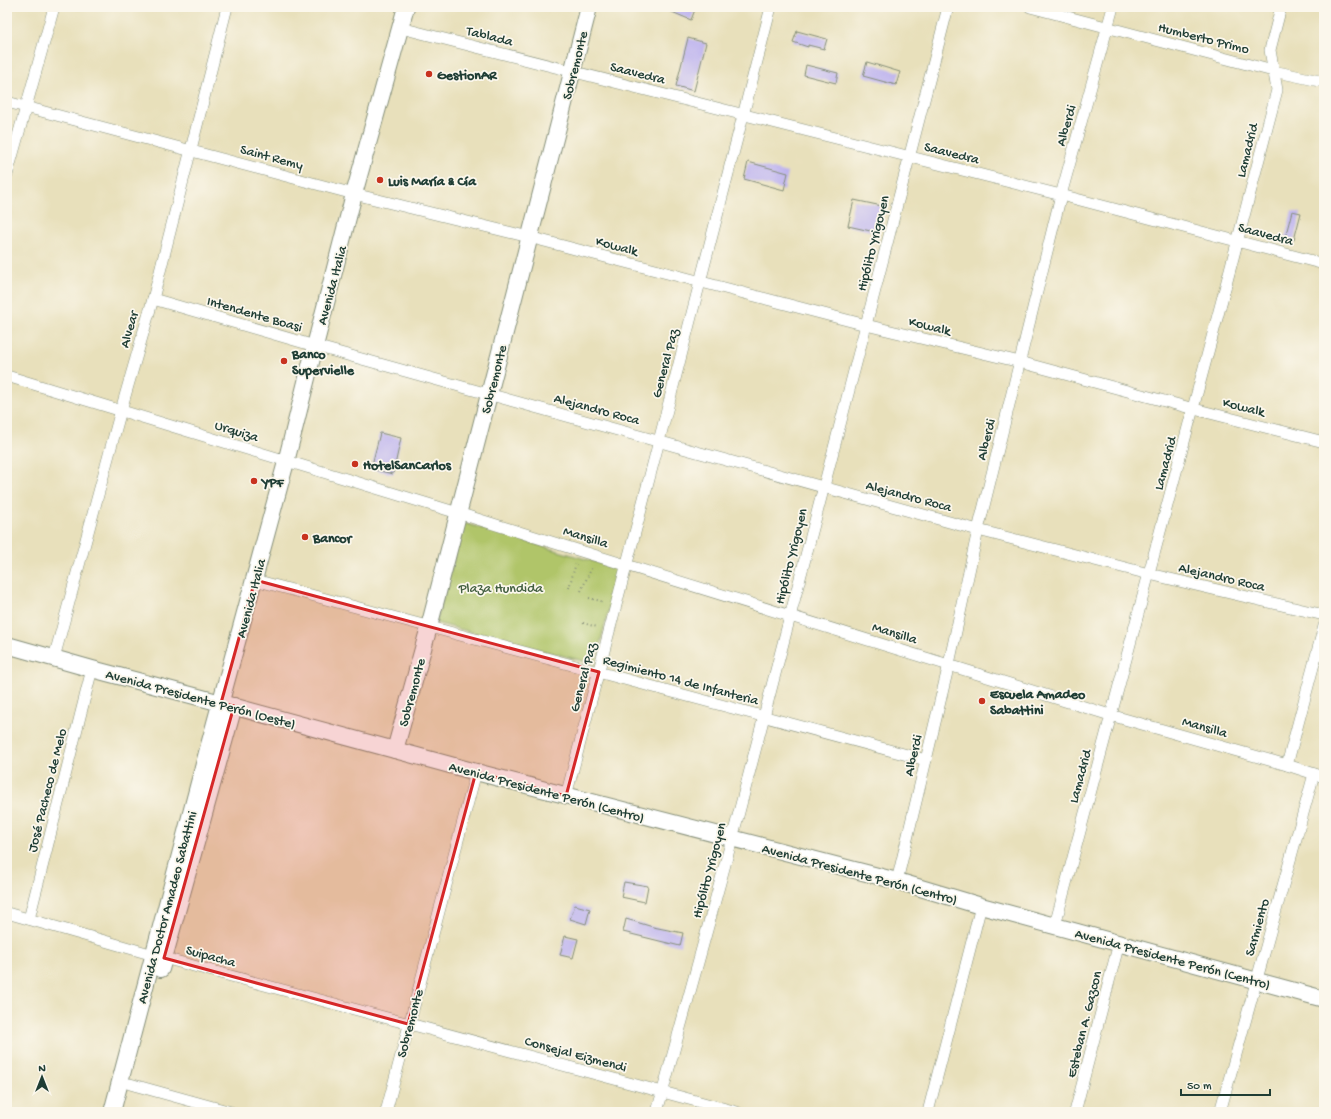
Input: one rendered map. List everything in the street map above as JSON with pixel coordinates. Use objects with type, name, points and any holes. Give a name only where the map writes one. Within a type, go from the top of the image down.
[{"type":"main road","name":"Avenida Italia","points":[[228,704],[255,580],[354,194],[406,7]]},
{"type":"main road","name":"Sobremonte","points":[[395,750],[589,7]]},
{"type":"main road","name":"Avenida Presidente Perón (Oeste)","points":[[7,644],[92,669],[228,704],[395,750]]},
{"type":"main road","name":"Avenida Doctor Amadeo Sabattini","points":[[112,1112],[159,956],[228,704]]},
{"type":"main road","name":"Avenida Presidente Perón (Centro)","points":[[395,750],[566,796],[897,881],[981,906],[1324,998]]},
{"type":"main road","name":"Avenida Doctor Amadeo Sabattini","points":[[123,1112],[159,956]]},
{"type":"street","points":[[7,175],[54,7]]},
{"type":"street","name":"Alvear","points":[[54,658],[120,410],[152,299],[227,7]]},
{"type":"street","name":"General Paz","points":[[566,796],[771,7]]},
{"type":"street","name":"Hipólito Yrigoyen","points":[[657,1112],[732,839],[948,7]]},
{"type":"street","name":"Humberto Primo","points":[[1030,7],[1324,82]]},
{"type":"street","name":"Alberdi","points":[[897,881],[949,664],[978,530],[1061,194],[1113,7]]},
{"type":"street","name":"Lamadrid","points":[[1055,925],[1110,715],[1194,409],[1277,90],[1270,50],[1281,7]]},
{"type":"street","name":"Tablada","points":[[401,28],[572,70]]},
{"type":"street","name":"Saavedra","points":[[572,70],[910,157],[1061,194],[1324,264]]},
{"type":"street","name":"Saint Remy","points":[[7,102],[354,194],[529,237]]},
{"type":"street","name":"Kowalk","points":[[529,237],[866,325],[1020,362],[1324,442]]},
{"type":"street","name":"Intendente Boasi","points":[[152,299],[489,394]]},
{"type":"street","name":"Urquiza","points":[[7,376],[458,513]]},
{"type":"street","name":"Alejandro Roca","points":[[489,394],[978,530],[1149,574],[1324,615]]},
{"type":"street","name":"Mansilla","points":[[458,513],[1110,715],[1319,775]]},
{"type":"street","name":"Regimiento 14 de Infanteria","points":[[255,580],[428,628],[599,672],[926,760]]},
{"type":"street","points":[[1287,765],[1324,626]]},
{"type":"street","name":"José Pacheco de Melo","points":[[29,919],[92,669]]},
{"type":"street","name":"Sobremonte","points":[[386,1112],[408,1024],[476,772]]},
{"type":"street","name":"Sarmiento","points":[[1220,1112],[1256,981],[1319,775]]},
{"type":"street","points":[[928,1112],[981,906]]},
{"type":"street","name":"Suipacha","points":[[7,913],[408,1024]]},
{"type":"street","name":"Esteban A. Gazcon","points":[[1075,1112],[1119,943]]},
{"type":"street","name":"Consejal Eizmendi","points":[[408,1024],[737,1112]]},
{"type":"street","points":[[130,1084],[231,1112]]},
{"type":"path","points":[[569,588],[576,562]]},
{"type":"path","points":[[581,591],[592,567]]},
{"type":"path","points":[[589,598],[604,602]]},
{"type":"path","points":[[583,623],[597,627]]},
{"type":"highlighted area","points":[[255,580],[599,672],[566,796],[476,772],[408,1024],[164,958],[234,706],[221,703]]},
{"type":"green space","name":"Plaza Hundida","points":[[464,523],[619,569],[595,664],[436,623]]},
{"type":"building","points":[[660,7],[696,7],[691,20]]},
{"type":"building","points":[[797,31],[827,39],[824,49],[808,45],[808,47],[793,42]]},
{"type":"building","points":[[688,38],[706,43],[694,91],[676,86]]},
{"type":"building","points":[[867,62],[900,72],[896,85],[863,76]]},
{"type":"building","points":[[806,65],[838,73],[836,83],[804,75]]},
{"type":"building","points":[[748,162],[788,173],[784,190],[744,179]]},
{"type":"building","points":[[854,200],[882,206],[875,232],[848,226]]},
{"type":"building","points":[[1292,211],[1301,213],[1294,240],[1285,238]]},
{"type":"building","points":[[380,433],[401,438],[393,474],[371,469]]},
{"type":"building","points":[[624,882],[648,886],[645,902],[621,897]]},
{"type":"building","points":[[575,905],[590,909],[586,924],[570,919]]},
{"type":"building","points":[[626,919],[653,927],[683,933],[680,946],[623,932]]},
{"type":"building","points":[[565,936],[578,939],[573,958],[560,955]]},
{"type":"place","name":"GestionAR","points":[[429,74]]},
{"type":"place","name":"Luis María & Cía","points":[[380,180]]},
{"type":"place","name":"Banco Supervielle","points":[[284,361]]},
{"type":"place","name":"HotelSanCarlos","points":[[355,464]]},
{"type":"place","name":"YPF","points":[[254,481]]},
{"type":"place","name":"Bancor","points":[[305,537]]},
{"type":"place","name":"Escuela Amadeo Sabattini","points":[[982,701]]}]
